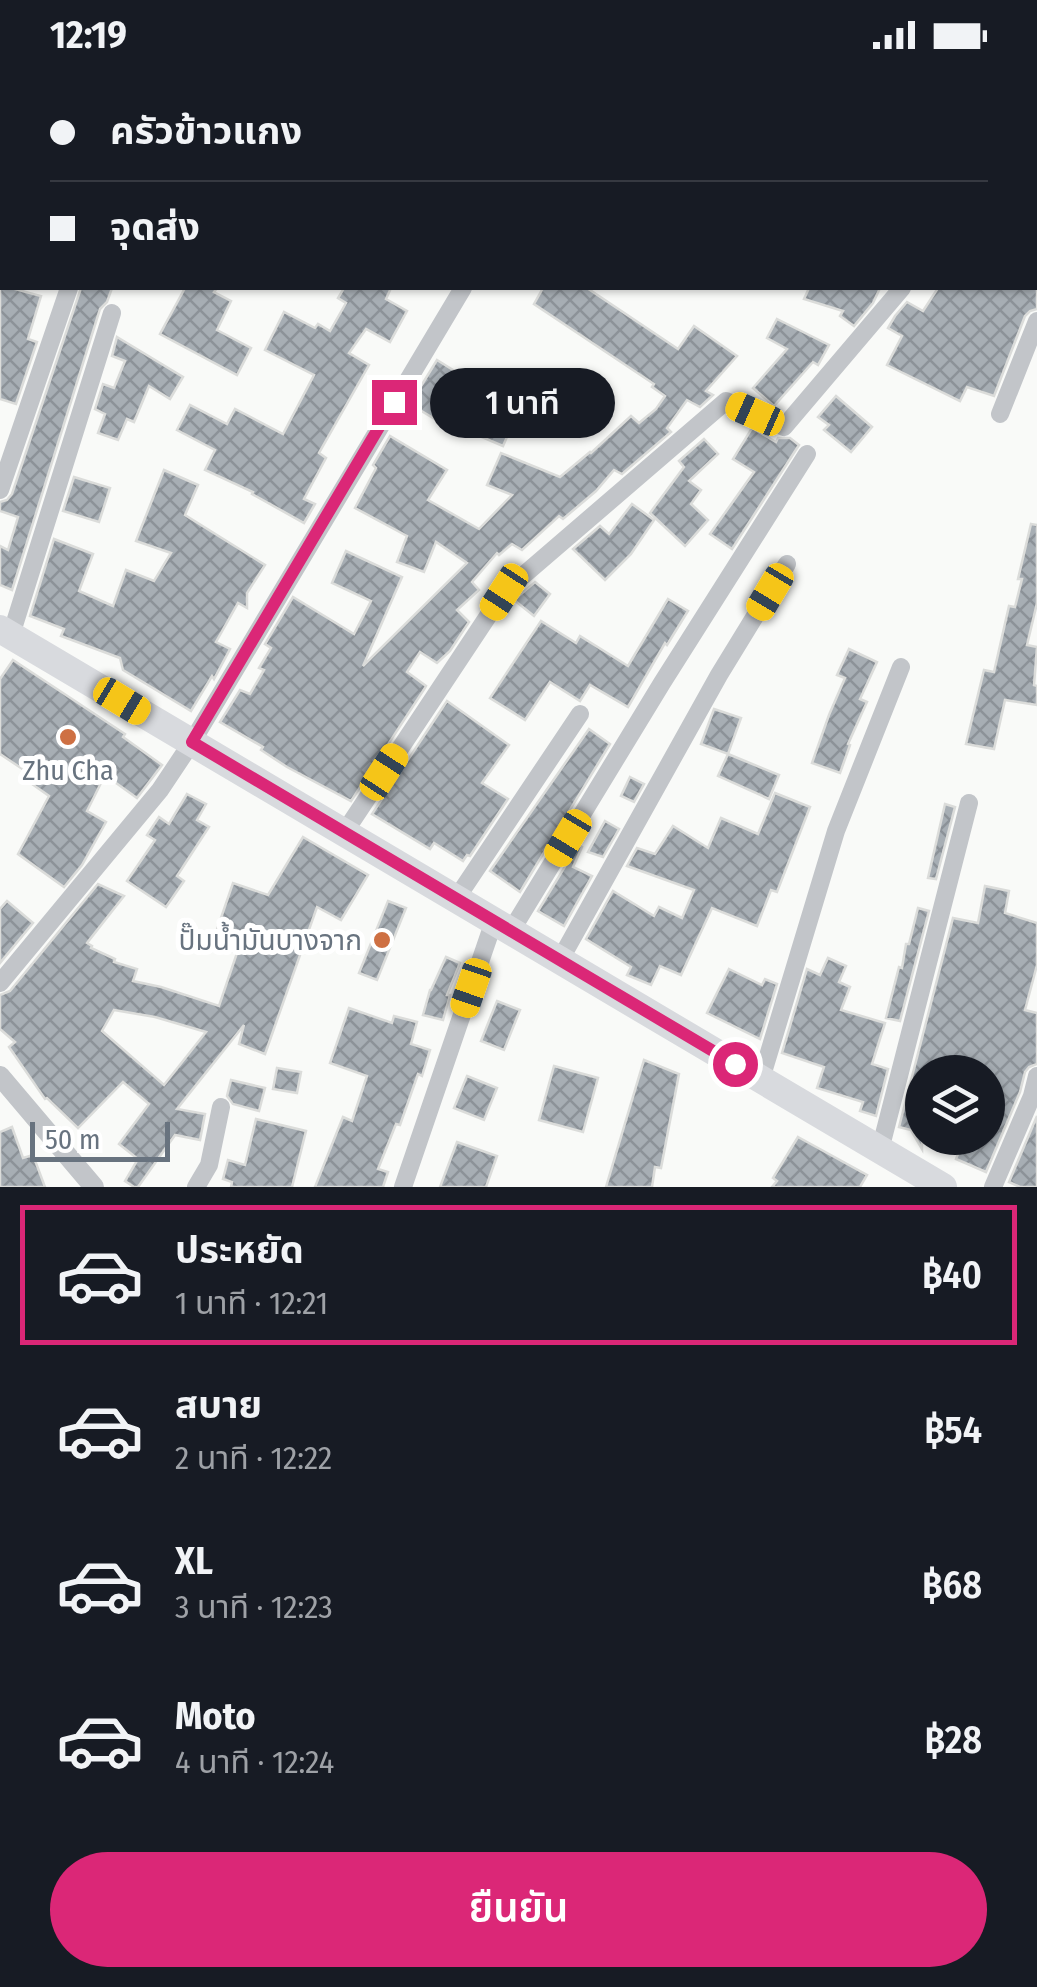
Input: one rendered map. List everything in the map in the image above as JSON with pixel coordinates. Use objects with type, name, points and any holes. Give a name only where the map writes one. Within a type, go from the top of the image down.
[{"type":"main road","points":[[6,632],[942,1187]]},
{"type":"street","points":[[0,490],[68,290]]},
{"type":"street","points":[[0,982],[160,790],[462,290]]},
{"type":"street","points":[[344,832],[504,592],[726,401],[784,428],[900,290]]},
{"type":"street","points":[[6,632],[112,313]]},
{"type":"street","points":[[1000,414],[1037,321]]},
{"type":"street","points":[[403,1187],[502,926],[807,454]]},
{"type":"street","points":[[560,960],[719,675],[787,564]]},
{"type":"street","points":[[761,1080],[836,832],[900,667]]},
{"type":"street","points":[[456,899],[580,714]]},
{"type":"street","points":[[880,1150],[969,803]]},
{"type":"street","points":[[0,1076],[94,1187]]},
{"type":"street","points":[[993,1187],[1037,1076]]},
{"type":"street","points":[[196,1187],[208,1165],[221,1108]]},
{"type":"building","points":[[0,290],[41,296],[28,339],[37,342],[16,404],[0,399]]},
{"type":"building","points":[[80,290],[111,290],[100,309],[12,590],[0,585],[0,546],[8,550],[18,517],[0,511],[0,502],[12,494]]},
{"type":"building","points":[[184,290],[216,290],[231,301],[217,330],[251,348],[237,375],[160,334]]},
{"type":"building","points":[[343,290],[390,290],[386,299],[407,311],[390,342],[366,329],[349,353],[369,365],[319,453],[326,458],[304,499],[315,504],[304,523],[253,492],[205,470],[215,450],[177,430],[190,405],[227,424],[235,409],[283,434],[314,375],[265,350],[284,312],[330,331],[346,303],[338,298]]},
{"type":"building","points":[[542,290],[590,290],[678,349],[694,326],[737,356],[706,391],[713,395],[700,407],[687,400],[667,428],[671,432],[622,474],[614,470],[596,491],[563,519],[559,516],[522,550],[512,544],[497,553],[472,582],[479,590],[457,610],[469,622],[450,651],[437,663],[420,652],[407,672],[426,686],[351,801],[287,767],[261,750],[263,747],[220,722],[240,690],[250,694],[271,648],[265,644],[293,597],[354,634],[371,601],[332,583],[346,551],[402,577],[363,666],[467,563],[436,542],[424,572],[397,562],[407,536],[355,508],[390,436],[447,470],[428,500],[479,529],[512,495],[487,485],[501,453],[560,477],[631,416],[639,423],[665,396],[652,387],[654,384],[534,304]]},
{"type":"building","points":[[808,290],[879,290],[854,326],[840,316],[843,311],[804,299]]},
{"type":"building","points":[[937,290],[1037,290],[1037,309],[1025,316],[994,396],[967,387],[960,401],[887,365],[902,336],[888,328],[895,316],[907,302],[923,311]]},
{"type":"building","points":[[777,319],[829,345],[818,365],[813,362],[774,406],[753,388],[787,349],[767,338]]},
{"type":"building","points":[[117,337],[183,377],[170,399],[149,386],[134,422],[127,419],[118,440],[98,433],[105,414],[95,409],[103,384],[114,388],[125,361],[112,356]]},
{"type":"building","points":[[437,360],[485,390],[481,396],[517,414],[503,446],[461,428],[458,433],[410,404]]},
{"type":"building","points":[[836,396],[872,427],[851,452],[824,430],[829,425],[818,417]]},
{"type":"building","points":[[752,428],[776,442],[778,438],[790,438],[799,445],[732,549],[710,534],[754,472],[733,459]]},
{"type":"building","points":[[704,439],[718,454],[689,481],[701,490],[691,504],[708,520],[685,546],[650,513],[684,467],[679,461]]},
{"type":"building","points":[[164,470],[198,485],[185,515],[265,565],[247,593],[247,608],[238,603],[216,642],[230,649],[191,711],[123,670],[120,658],[61,636],[64,629],[30,616],[54,539],[93,554],[79,591],[113,606],[126,570],[154,581],[171,553],[136,541]]},
{"type":"building","points":[[74,477],[110,488],[99,522],[63,511]]},
{"type":"building","points":[[632,504],[654,520],[631,554],[605,580],[573,549],[600,526],[609,534]]},
{"type":"building","points":[[1031,524],[1037,525],[1037,603],[1027,645],[1037,647],[1037,705],[1005,700],[994,749],[966,744],[984,670],[994,672],[1009,606],[1015,607]]},
{"type":"building","points":[[535,582],[550,594],[534,616],[514,600]]},
{"type":"building","points":[[668,599],[688,611],[628,707],[590,685],[580,701],[550,682],[525,720],[490,698],[541,621],[576,643],[580,636],[628,666]]},
{"type":"building","points":[[849,649],[877,662],[860,699],[867,702],[840,773],[812,763],[845,678],[837,675]]},
{"type":"building","points":[[13,660],[125,734],[123,737],[162,765],[137,798],[105,775],[87,811],[106,822],[82,865],[64,887],[18,854],[49,796],[32,784],[36,778],[0,754],[0,679]]},
{"type":"building","points":[[447,701],[509,745],[482,783],[508,799],[463,861],[434,843],[430,849],[372,814]]},
{"type":"building","points":[[714,709],[741,718],[728,754],[701,744]]},
{"type":"building","points":[[589,729],[610,744],[520,892],[490,871]]},
{"type":"building","points":[[728,754],[779,775],[769,799],[718,776]]},
{"type":"building","points":[[630,777],[644,784],[634,802],[621,796]]},
{"type":"building","points":[[775,793],[810,807],[777,892],[771,890],[757,926],[712,908],[681,975],[660,966],[651,985],[627,975],[631,967],[586,939],[613,891],[654,916],[659,907],[682,918],[694,890],[627,866],[637,848],[655,854],[673,826],[708,848],[721,818],[758,834]]},
{"type":"building","points":[[187,794],[206,804],[197,820],[209,827],[177,876],[184,881],[166,907],[127,881],[155,840],[147,835],[159,817],[169,824]]},
{"type":"building","points":[[945,804],[955,807],[936,879],[928,878]]},
{"type":"building","points":[[605,821],[619,829],[603,857],[588,852]]},
{"type":"building","points":[[303,837],[368,875],[341,920],[317,907],[265,1054],[239,1044],[244,1025],[177,1109],[205,1114],[200,1140],[175,1135],[138,1187],[134,1187],[125,1181],[138,1159],[119,1144],[149,1104],[123,1082],[78,1128],[45,1099],[9,1047],[15,1042],[0,1029],[0,995],[10,991],[98,884],[124,896],[87,943],[91,948],[115,959],[114,962],[137,969],[133,981],[219,1006],[237,953],[212,944],[233,883],[268,895]],"holes":[[[114,1010],[206,1032],[164,1085],[102,1031]]]},
{"type":"building","points":[[578,845],[582,847],[573,867],[592,876],[564,926],[538,911]]},
{"type":"building","points":[[985,886],[1009,891],[1005,913],[1037,923],[1037,965],[1025,1010],[1037,1013],[1037,1064],[1025,1072],[1005,1127],[1005,1055],[918,1055],[953,918],[978,923]]},
{"type":"building","points":[[7,901],[33,923],[0,963],[0,909]]},
{"type":"building","name":"ปั๊มน้ำมันบางจาก","points":[[388,901],[406,908],[377,980],[359,973]]},
{"type":"building","points":[[918,908],[929,911],[900,1021],[886,1018],[899,967],[902,968]]},
{"type":"building","points":[[446,957],[460,963],[447,995],[443,1020],[423,1015]]},
{"type":"building","points":[[828,958],[846,966],[839,982],[850,987],[841,1010],[885,1023],[872,1064],[888,1069],[876,1116],[860,1111],[863,1102],[817,1088],[824,1067],[782,1053],[807,969],[820,975]]},
{"type":"building","points":[[729,969],[762,985],[765,979],[777,984],[760,1039],[707,1013]]},
{"type":"building","points":[[497,1001],[520,1010],[504,1050],[481,1041]]},
{"type":"building","points":[[349,1008],[392,1023],[394,1016],[417,1022],[411,1044],[430,1050],[422,1076],[418,1074],[400,1125],[396,1124],[378,1169],[388,1172],[383,1187],[315,1187],[343,1117],[352,1121],[367,1076],[330,1063]]},
{"type":"building","points":[[644,1060],[679,1074],[661,1168],[655,1167],[652,1187],[606,1187]]},
{"type":"building","points":[[554,1066],[598,1078],[583,1132],[539,1120]]},
{"type":"building","points":[[277,1068],[301,1072],[297,1093],[273,1089]]},
{"type":"building","points":[[467,1076],[497,1088],[484,1120],[454,1108]]},
{"type":"building","points":[[231,1080],[265,1088],[259,1111],[233,1104],[227,1096]]},
{"type":"building","points":[[905,1104],[905,1128],[899,1127]]},
{"type":"building","points":[[1037,1116],[1037,1187],[1020,1187],[1009,1182]]},
{"type":"building","points":[[256,1119],[306,1131],[292,1187],[231,1187],[232,1182],[223,1179],[228,1160],[245,1165]]},
{"type":"building","points":[[12,1127],[23,1158],[33,1155],[45,1187],[0,1187],[0,1132]]},
{"type":"building","points":[[798,1137],[867,1175],[860,1187],[772,1187],[777,1181],[773,1178]]},
{"type":"building","points":[[457,1142],[497,1156],[486,1187],[440,1187]]},
{"type":"building","points":[[958,1155],[993,1155],[986,1172],[956,1159]]},
{"type":"place","name":"Zhu Cha","points":[[68,737]]},
{"type":"place","name":"ปั๊มน้ำมันบางจาก","points":[[382,940]]},
{"type":"route","points":[[394,402],[192,742],[735,1064]]}]
